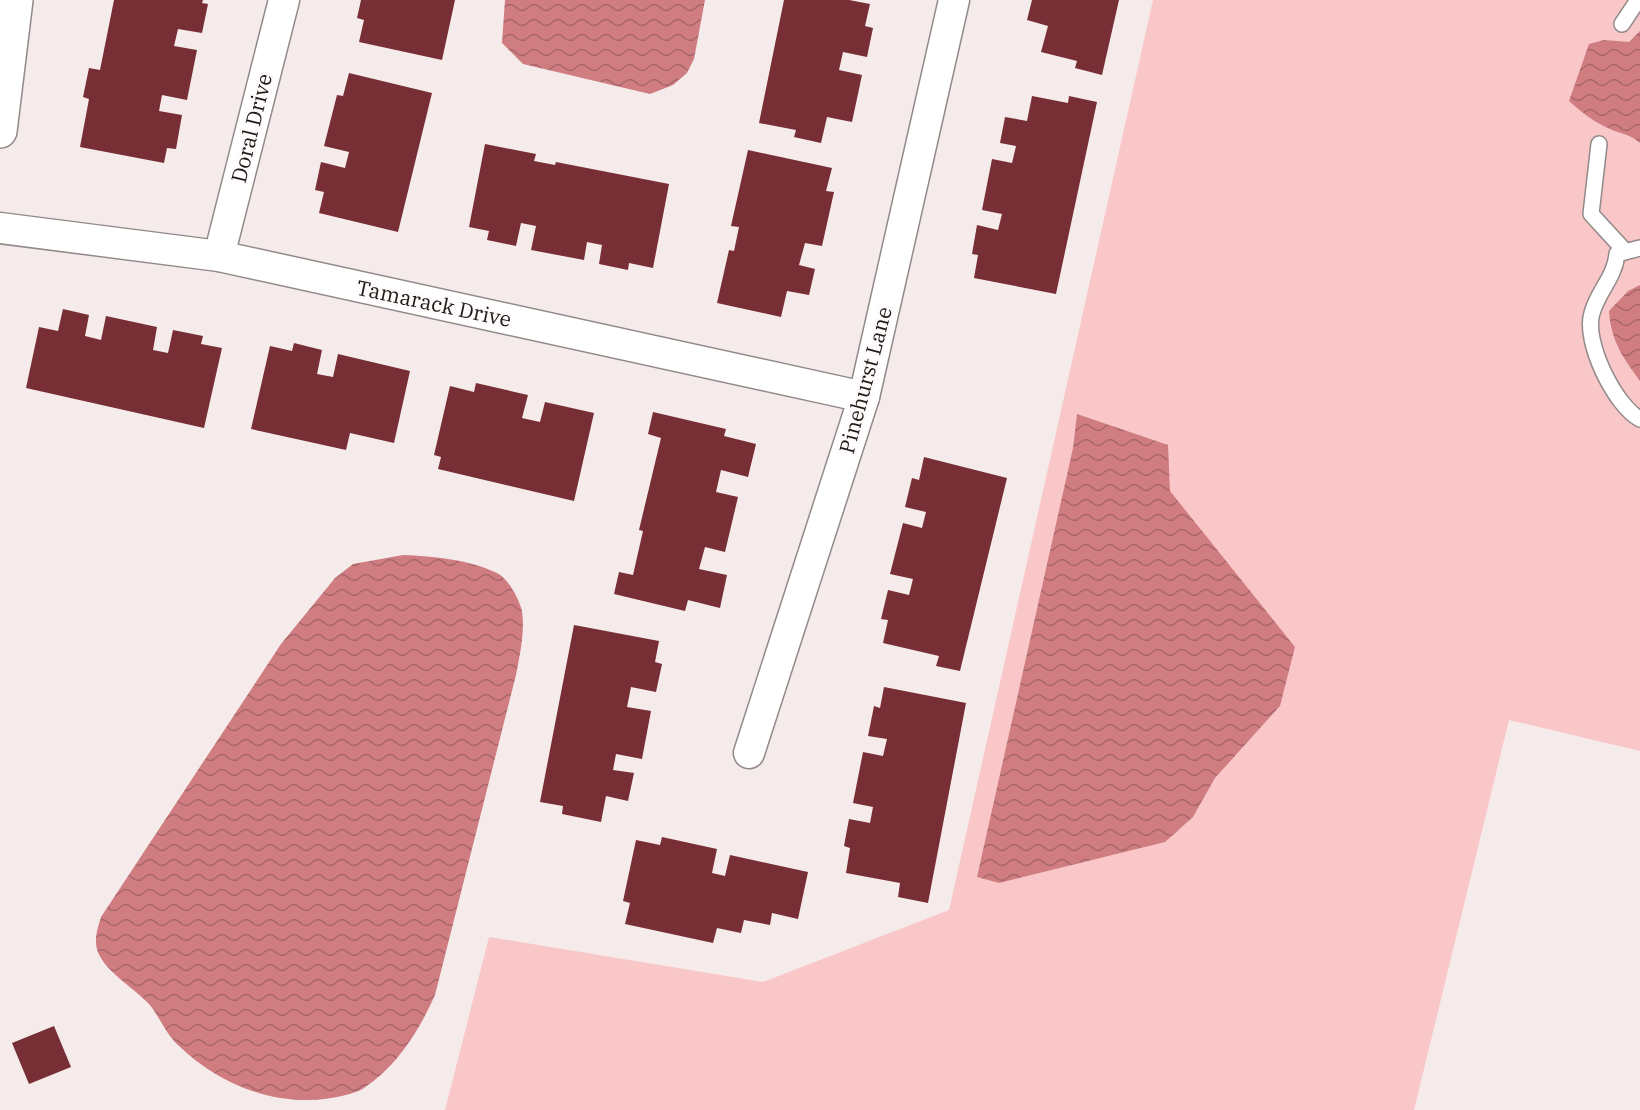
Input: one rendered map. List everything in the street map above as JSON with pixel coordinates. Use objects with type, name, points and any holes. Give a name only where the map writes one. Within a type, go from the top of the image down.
[{"type":"street","points":[[0,132],[16,0]]},
{"type":"street","name":"Doral Drive","points":[[219,256],[284,0]]},
{"type":"street","name":"Pinehurst Lane","points":[[749,753],[864,397],[954,0]]},
{"type":"street","name":"Tamarack Drive","points":[[0,228],[219,256],[864,397]]},
{"type":"lane","points":[[1622,24],[1638,0]]},
{"type":"lane","points":[[1599,144],[1591,214],[1633,249]]},
{"type":"lane","points":[[1633,249],[1617,254],[1616,270],[1591,315],[1594,347],[1605,379],[1632,415],[1640,419]]},
{"type":"shaded area","points":[[1153,0],[1640,0],[1640,751],[1509,720],[1414,1110],[445,1110],[489,937],[763,982],[949,910]]},
{"type":"water","points":[[505,0],[705,0],[694,59],[687,73],[673,85],[650,94],[523,64],[502,43]]},
{"type":"water","points":[[1640,31],[1640,143],[1599,123],[1569,101],[1589,44],[1604,40],[1629,42]]},
{"type":"water","points":[[1640,285],[1640,381],[1628,365],[1615,340],[1609,311],[1628,291]]},
{"type":"water","points":[[1077,414],[1168,445],[1170,491],[1295,647],[1280,706],[1215,778],[1193,817],[1165,842],[999,883],[977,877],[1073,448]]},
{"type":"water","points":[[403,555],[463,562],[497,573],[505,579],[516,595],[523,619],[516,675],[435,995],[406,1047],[387,1069],[362,1089],[320,1100],[298,1100],[254,1092],[213,1073],[178,1045],[149,1004],[116,975],[101,958],[97,949],[97,931],[101,917],[281,644],[335,578],[353,564]]},
{"type":"building","points":[[114,0],[203,0],[202,3],[208,4],[202,33],[178,29],[174,46],[197,50],[187,100],[162,95],[159,111],[182,115],[176,149],[167,148],[164,163],[80,147],[89,99],[83,97],[89,68],[100,70]]},
{"type":"building","points":[[361,0],[455,0],[442,60],[359,42],[364,20],[357,18]]},
{"type":"building","points":[[784,0],[849,0],[870,4],[865,26],[873,28],[867,57],[843,52],[839,70],[862,75],[852,122],[827,117],[821,143],[794,137],[796,130],[759,123]]},
{"type":"building","points":[[1032,0],[1119,0],[1102,75],[1075,68],[1077,61],[1041,52],[1048,26],[1027,20]]},
{"type":"building","points":[[349,73],[432,93],[398,232],[319,213],[324,192],[315,190],[321,162],[345,168],[349,152],[324,146],[337,95],[343,96]]},
{"type":"building","points":[[1032,96],[1068,103],[1069,96],[1097,102],[1056,294],[974,278],[978,255],[972,254],[977,225],[998,230],[1002,214],[982,210],[992,159],[1012,163],[1016,146],[1000,143],[1005,117],[1027,121]]},
{"type":"building","points":[[485,144],[536,154],[534,161],[555,165],[556,162],[669,184],[653,268],[629,263],[628,270],[599,264],[602,245],[587,242],[584,260],[531,250],[536,226],[521,223],[516,246],[487,240],[489,231],[469,227]]},
{"type":"building","points":[[748,150],[832,168],[826,191],[834,192],[822,246],[805,243],[799,265],[815,269],[809,295],[787,291],[781,317],[717,303],[729,250],[734,251],[739,227],[731,226]]},
{"type":"building","points":[[63,309],[89,315],[85,336],[101,340],[106,316],[157,327],[153,350],[168,353],[173,330],[203,336],[201,344],[222,348],[204,428],[26,388],[39,327],[58,331]]},
{"type":"building","points":[[294,343],[322,350],[317,374],[333,377],[338,354],[410,371],[394,443],[350,433],[346,450],[251,429],[270,346],[292,351]]},
{"type":"building","points":[[476,383],[528,395],[522,418],[540,422],[545,402],[594,413],[574,501],[438,469],[441,457],[434,455],[450,386],[474,392]]},
{"type":"building","points":[[653,412],[726,429],[724,436],[756,444],[748,477],[721,470],[716,492],[738,497],[725,552],[705,547],[699,569],[727,575],[720,608],[688,600],[685,611],[614,594],[619,572],[633,575],[643,531],[639,530],[661,438],[648,434]]},
{"type":"building","points":[[924,457],[1007,478],[960,671],[936,666],[939,656],[883,643],[888,620],[881,619],[888,590],[909,595],[913,579],[890,574],[903,523],[922,528],[926,512],[905,507],[912,478],[919,480]]},
{"type":"building","points":[[574,625],[659,641],[655,662],[662,664],[656,692],[631,687],[627,707],[651,711],[642,759],[616,754],[613,770],[634,773],[628,801],[606,796],[601,822],[562,814],[563,806],[540,802]]},
{"type":"building","points":[[884,687],[966,703],[928,903],[898,897],[900,883],[846,873],[850,848],[844,846],[849,819],[870,823],[873,807],[853,803],[863,752],[883,756],[887,739],[868,736],[874,706],[880,708]]},
{"type":"building","points":[[662,837],[717,849],[712,873],[725,876],[730,855],[808,872],[798,919],[772,913],[770,925],[744,920],[741,933],[717,928],[713,943],[625,924],[630,903],[623,901],[636,840],[660,845]]},
{"type":"building","points":[[54,1026],[71,1067],[29,1084],[12,1043]]}]
